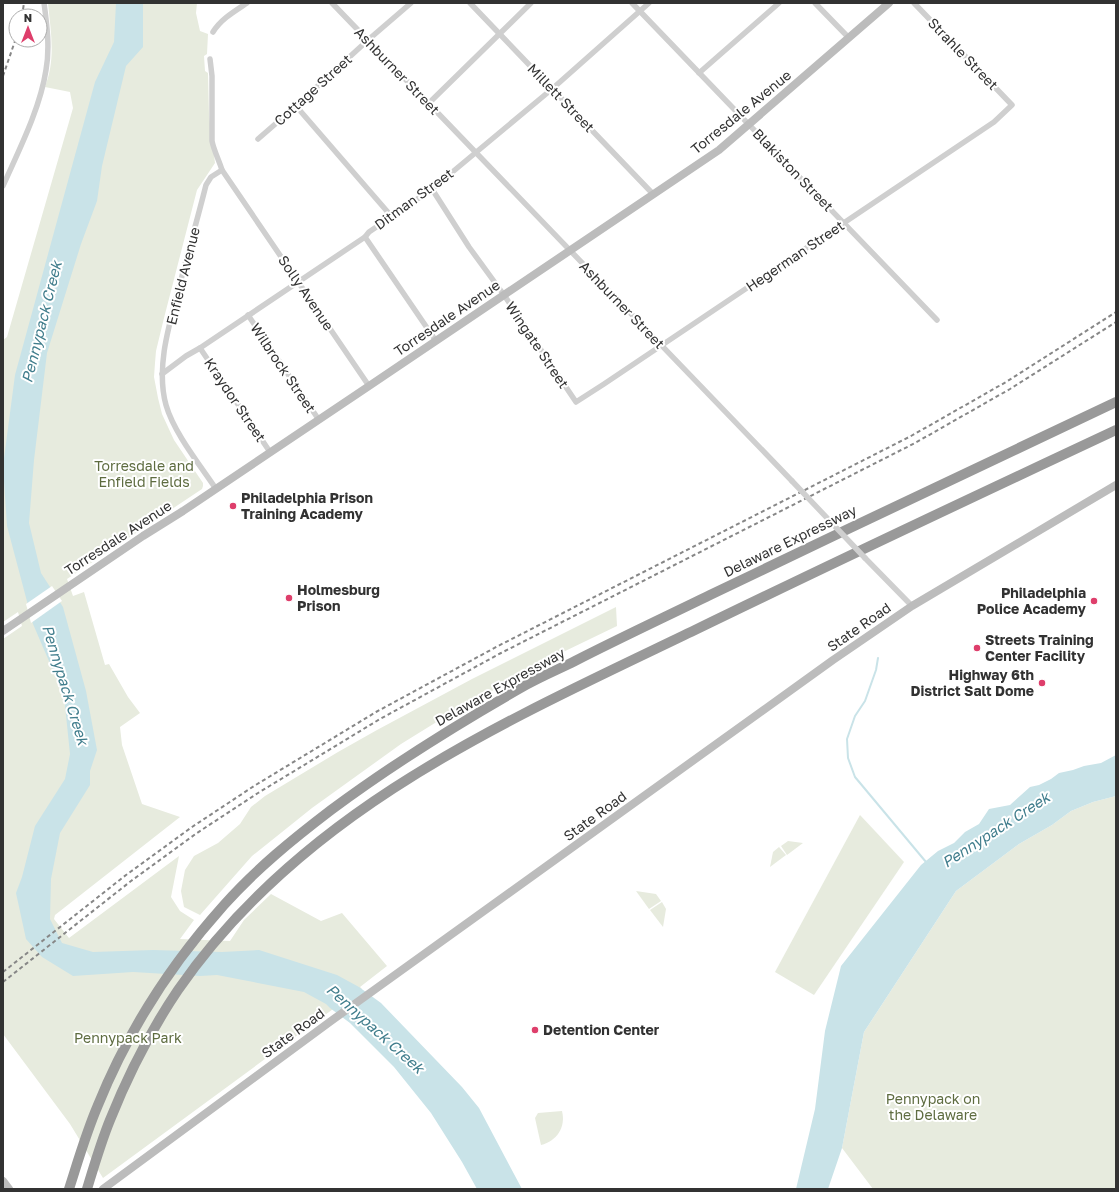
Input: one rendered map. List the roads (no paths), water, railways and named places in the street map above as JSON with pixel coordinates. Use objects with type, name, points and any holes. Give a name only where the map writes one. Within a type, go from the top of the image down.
[{"type":"highway","name":"Delaware Expressway","points":[[69,1189],[89,1127],[106,1086],[128,1039],[164,981],[196,938],[227,901],[280,851],[345,800],[394,765],[441,735],[528,684],[845,530],[1116,402]]},
{"type":"highway","points":[[87,1189],[110,1119],[122,1092],[143,1049],[179,989],[228,927],[269,884],[352,816],[419,772],[529,710],[865,548],[1116,430]]},
{"type":"main road","name":"Torresdale Avenue","points":[[3,631],[319,420],[718,150],[889,3]]},
{"type":"main road","name":"State Road","points":[[104,1189],[377,988],[833,660],[912,606],[1116,485]]},
{"type":"main road","points":[[3,1181],[9,1189]]},
{"type":"street","points":[[3,186],[35,112],[43,86],[48,51],[48,30],[44,3]]},
{"type":"street","points":[[213,32],[216,26],[247,3]]},
{"type":"street","name":"Ashburner Street","points":[[332,3],[912,606]]},
{"type":"street","name":"Cottage Street","points":[[258,139],[411,3]]},
{"type":"street","name":"Millett Street","points":[[470,3],[653,194]]},
{"type":"street","points":[[428,104],[532,3]]},
{"type":"street","name":"Blakiston Street","points":[[632,3],[937,320]]},
{"type":"street","name":"Ditman Street","points":[[162,374],[186,356],[365,237],[368,232],[432,189],[552,89],[650,3]]},
{"type":"street","points":[[699,73],[779,3]]},
{"type":"street","points":[[815,3],[849,38]]},
{"type":"street","name":"Strahle Street","points":[[914,3],[1012,105]]},
{"type":"street","points":[[210,59],[212,76],[212,141],[214,151],[222,170]]},
{"type":"street","name":"Hegerman Street","points":[[575,401],[576,402],[604,384],[994,122],[1012,105]]},
{"type":"street","points":[[296,106],[392,217]]},
{"type":"street","name":"Solly Avenue","points":[[222,170],[369,386]]},
{"type":"street","name":"Enfield Avenue","points":[[216,489],[182,439],[173,422],[166,406],[162,374],[163,358],[175,304],[206,185],[211,177],[222,170]]},
{"type":"street","name":"Wingate Street","points":[[432,189],[469,247],[504,295],[575,401]]},
{"type":"street","points":[[365,237],[436,341]]},
{"type":"street","name":"Wilbrock Street","points":[[248,315],[319,420]]},
{"type":"street","name":"Kraydor Street","points":[[200,348],[270,452]]},
{"type":"water","name":"Pennypack Creek","points":[[116,3],[143,3],[143,47],[126,66],[102,166],[97,201],[81,244],[47,353],[34,460],[29,523],[41,573],[63,607],[86,691],[97,750],[90,771],[90,785],[60,833],[51,879],[50,919],[62,943],[93,952],[153,950],[222,952],[259,950],[337,975],[359,987],[381,1003],[462,1087],[479,1108],[522,1189],[477,1189],[431,1113],[394,1067],[350,1023],[326,1004],[304,992],[217,975],[200,976],[133,972],[73,976],[42,957],[26,939],[16,893],[22,877],[35,826],[65,779],[70,754],[64,696],[33,624],[7,526],[3,466],[15,375],[95,82],[114,42]]},
{"type":"water","name":"Pennypack Creek","points":[[1116,755],[1116,796],[1093,802],[1071,811],[1052,825],[1019,844],[956,891],[864,1032],[842,1148],[828,1189],[796,1189],[815,1109],[825,1031],[841,966],[921,865],[938,851],[954,843],[965,832],[979,824],[989,809],[1010,805],[1030,787],[1039,785],[1059,773],[1101,763]]},
{"type":"waterway","points":[[878,658],[876,670],[865,701],[855,716],[847,739],[848,758],[855,777],[926,862]]},
{"type":"railway","points":[[23,8],[24,3]]},
{"type":"railway","points":[[3,76],[13,48]]},
{"type":"railway","points":[[3,972],[126,875],[192,827],[254,786],[376,712],[498,646],[911,436],[1006,382],[1116,312]]},
{"type":"railway","points":[[3,982],[131,881],[197,833],[258,793],[380,719],[501,653],[915,443],[1010,389],[1116,322]]},
{"type":"place","name":"Philadelphia Prison Training Academy","points":[[233,506]]},
{"type":"place","name":"Holmesburg Prison","points":[[289,598]]},
{"type":"place","name":"Philadelphia Police Academy","points":[[1094,601]]},
{"type":"place","name":"Streets Training Center Facility","points":[[977,648]]},
{"type":"place","name":"Highway 6th District Salt Dome","points":[[1042,683]]},
{"type":"place","name":"Detention Center","points":[[535,1030]]},
{"type":"park label","name":"Torresdale and Enfield Fields","points":[[144,474]]},
{"type":"park label","name":"Pennypack Park","points":[[128,1038]]},
{"type":"park label","name":"Pennypack on the Delaware","points":[[933,1108]]}]
